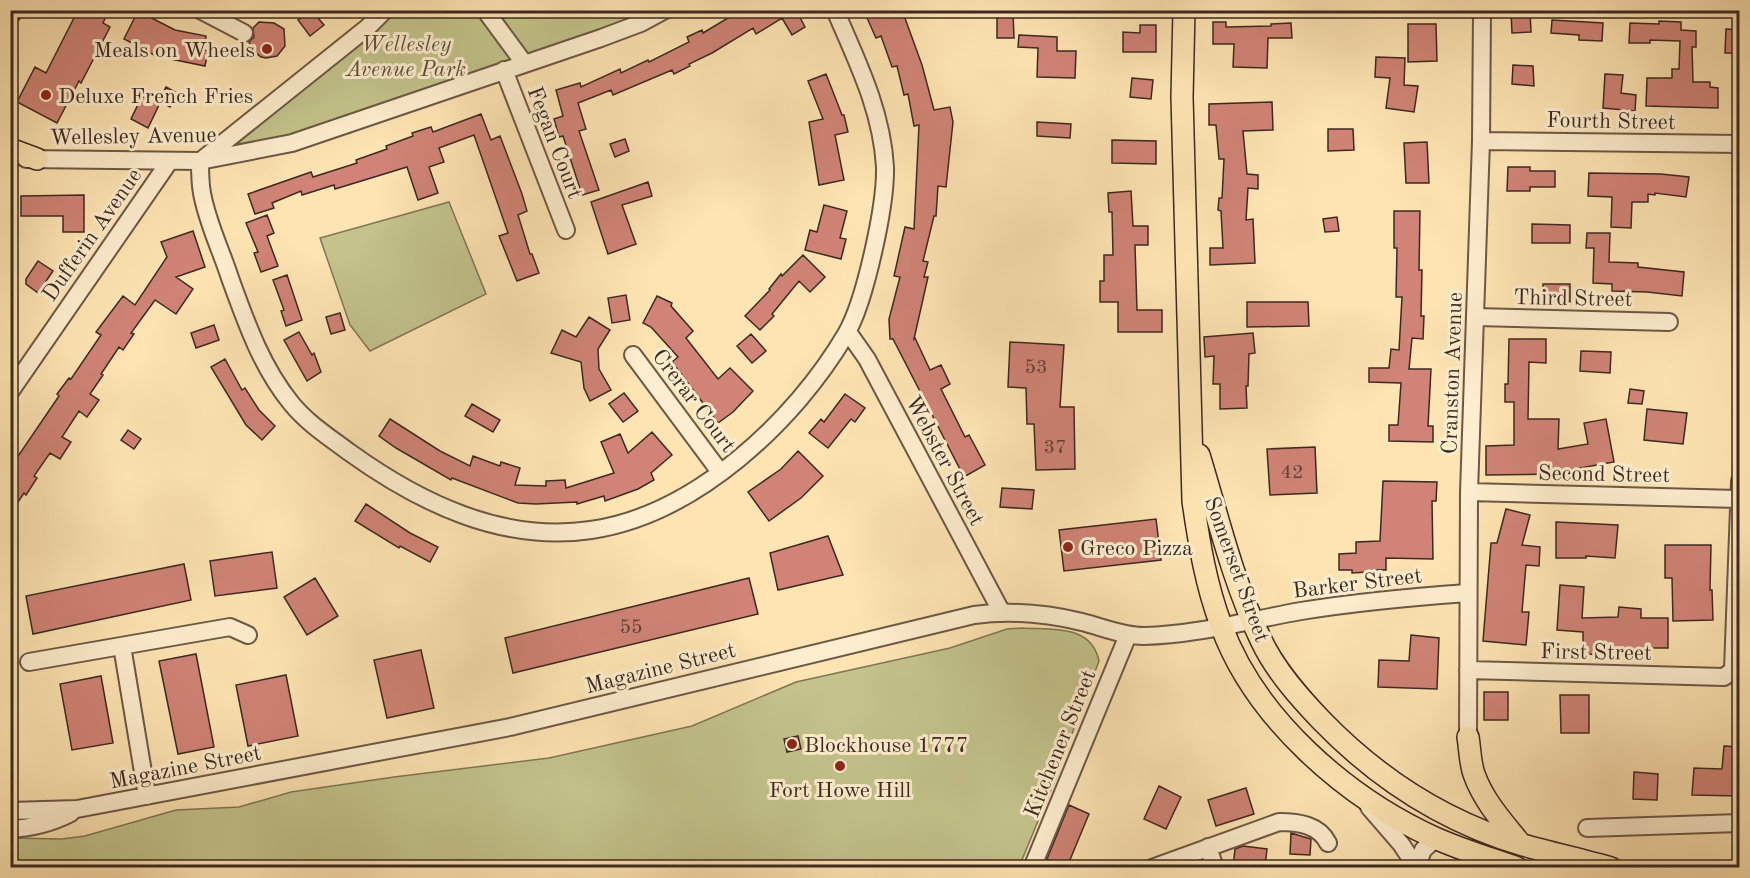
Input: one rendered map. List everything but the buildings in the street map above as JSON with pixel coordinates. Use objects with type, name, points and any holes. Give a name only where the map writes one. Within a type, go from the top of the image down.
[{"type":"main road","name":"Somerset Street","points":[[1184,10],[1182,97],[1193,501],[1201,554],[1221,626],[1238,662],[1257,694],[1280,722],[1351,788],[1405,823],[1436,838],[1517,867]]},
{"type":"main road","points":[[10,149],[37,159]]},
{"type":"main road","name":"Somerset Street","points":[[1192,431],[1228,552],[1252,620],[1262,643],[1304,702],[1365,762],[1422,801],[1449,816],[1521,844],[1611,867]]},
{"type":"main road","points":[[1468,737],[1473,772],[1480,788],[1500,819],[1521,844]]},
{"type":"street","points":[[200,10],[244,33]]},
{"type":"street","points":[[386,10],[368,27],[200,161],[202,193],[219,246],[252,339],[266,367],[293,406],[307,420],[355,456],[437,506],[485,522],[513,528],[566,532],[618,525],[662,509],[689,494],[750,450],[797,404],[848,332],[862,292],[878,227],[885,171],[877,114],[835,10]]},
{"type":"street","points":[[485,10],[524,63]]},
{"type":"street","name":"Wellesley Avenue","points":[[10,158],[200,161],[292,143],[601,38],[641,23],[665,10]]},
{"type":"street","name":"Cranston Avenue","points":[[1468,737],[1469,492],[1481,141],[1482,10]]},
{"type":"street","name":"Fegan Court","points":[[504,70],[566,230]]},
{"type":"street","name":"Fourth Street","points":[[1481,141],[1740,144]]},
{"type":"street","name":"Dufferin Avenue","points":[[10,392],[169,162]]},
{"type":"street","name":"Third Street","points":[[1475,317],[1669,322]]},
{"type":"street","name":"Webster Street","points":[[848,332],[867,359],[1000,611]]},
{"type":"street","name":"Crerar Court","points":[[633,356],[720,472]]},
{"type":"street","points":[[1738,599],[1740,481]]},
{"type":"street","name":"Second Street","points":[[1469,492],[1738,498]]},
{"type":"street","name":"Barker Street","points":[[1252,620],[1380,600],[1468,593]]},
{"type":"street","name":"First Street","points":[[1468,670],[1724,677],[1733,670],[1738,599]]},
{"type":"street","name":"Magazine Street","points":[[10,811],[77,809],[510,727],[947,621],[1000,611],[1059,617],[1128,634],[1161,634],[1252,620]]},
{"type":"street","points":[[29,662],[230,627],[248,635]]},
{"type":"street","name":"Kitchener Street","points":[[1032,867],[1128,634]]},
{"type":"street","points":[[122,645],[147,796]]},
{"type":"street","points":[[1351,788],[1381,820],[1417,866]]},
{"type":"street","name":"Magazine Street","points":[[10,830],[32,828],[60,819],[77,809]]},
{"type":"street","points":[[1152,867],[1279,822],[1296,823],[1314,828],[1321,832],[1328,843]]},
{"type":"street","points":[[1587,828],[1740,823]]},
{"type":"street","points":[[1417,866],[1423,850],[1436,838]]},
{"type":"street","points":[[1208,847],[1215,867]]},
{"type":"green space","name":"Wellesley Avenue Park","points":[[385,11],[665,11],[292,143],[200,161]]},
{"type":"green space","points":[[449,202],[486,294],[370,351],[350,325],[320,238]]},
{"type":"green space","points":[[1007,629],[1069,631],[1079,635],[1095,649],[1099,661],[1053,785],[1019,867],[11,868],[11,838],[62,839],[85,836],[176,810],[239,807],[291,792],[549,758],[692,726],[796,682],[950,648]]},
{"type":"place","name":"Meals on Wheels","points":[[267,49]]},
{"type":"place","name":"Deluxe French Fries","points":[[46,95]]},
{"type":"place","name":"Greco Pizza","points":[[1068,547]]},
{"type":"place","name":"Blockhouse 1777","points":[[792,744]]},
{"type":"place","name":"Fort Howe Hill","points":[[840,766]]}]
